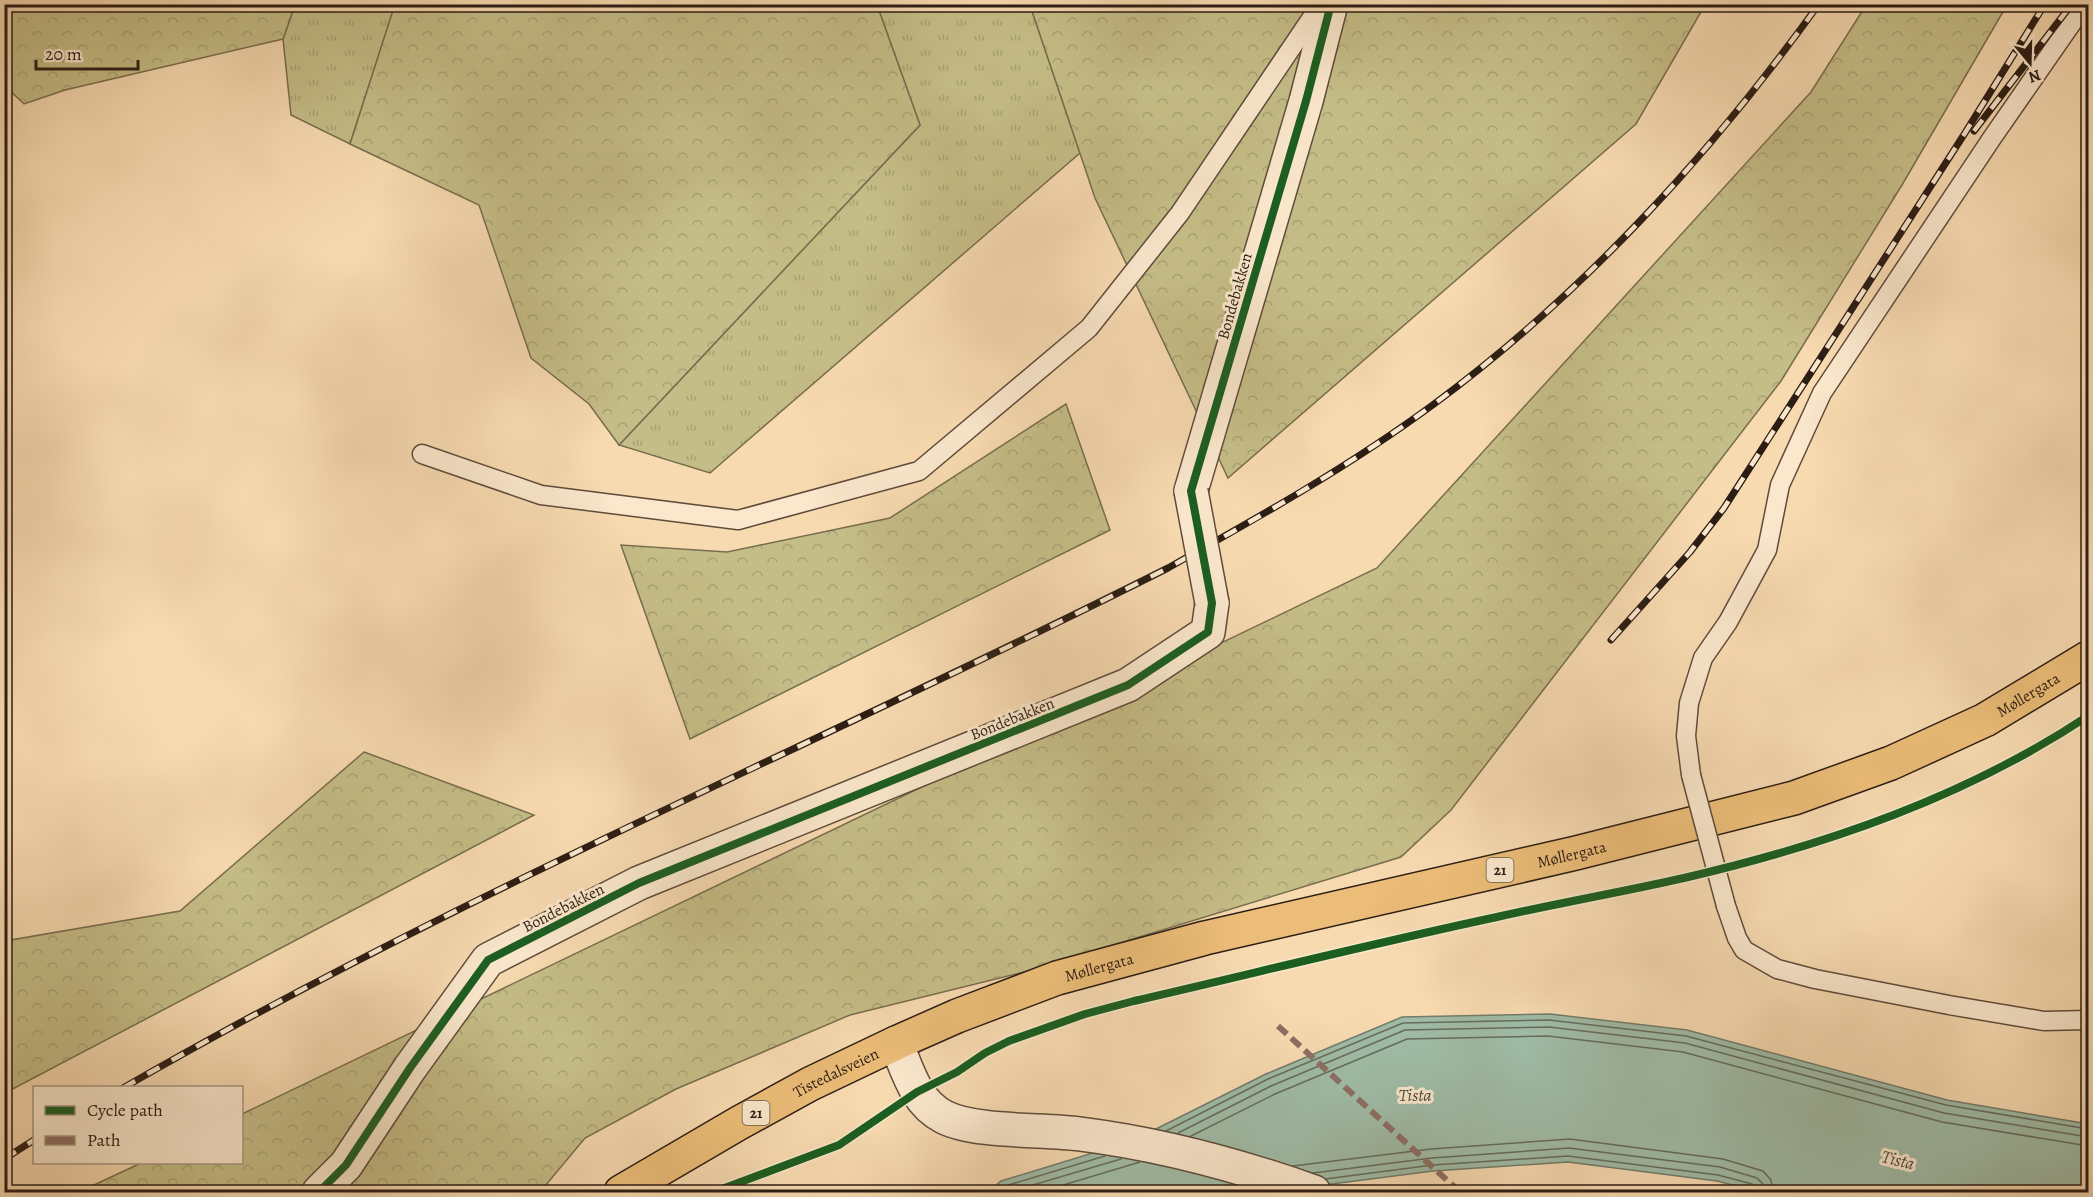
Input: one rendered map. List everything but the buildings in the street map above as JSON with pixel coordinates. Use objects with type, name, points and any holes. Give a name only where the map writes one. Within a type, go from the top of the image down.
[{"type":"main road","name":"Møllergata","points":[[896,1042],[1057,978],[1129,957],[1662,833],[1794,798],[1891,763],[1985,720],[2088,658]]},
{"type":"main road","name":"Tistedalsveien","points":[[621,1192],[810,1084],[896,1042]]},
{"type":"street","name":"Bondebakken","points":[[319,1192],[346,1165],[410,1068],[488,960],[639,883],[1128,685],[1208,632],[1212,603],[1191,491],[1306,101],[1331,4]]},
{"type":"street","points":[[896,1042],[922,1101],[946,1118],[991,1127],[1078,1134],[1145,1143],[1262,1173],[1314,1192]]},
{"type":"lane","points":[[422,454],[541,495],[738,520],[918,471],[1089,328],[1180,213],[1321,4]]},
{"type":"lane","points":[[2085,4],[1992,138],[1822,393],[1780,485],[1767,550],[1728,622],[1703,658],[1689,703],[1686,736],[1691,775],[1726,906],[1737,938],[1744,950],[1777,969],[1849,986],[2044,1021],[2088,1020]]},
{"type":"green space","points":[[5,4],[295,5],[283,39],[65,90],[24,104],[5,86]]},
{"type":"green space","points":[[395,4],[877,5],[920,125],[619,445],[589,404],[531,358],[479,205],[350,144]]},
{"type":"green space","points":[[295,5],[395,5],[350,144],[291,115],[283,39]]},
{"type":"green space","points":[[877,5],[1030,5],[1080,153],[710,473],[619,445],[920,125]]},
{"type":"green space","points":[[1030,5],[1705,5],[1636,124],[1228,478],[1095,198]]},
{"type":"green space","points":[[1866,5],[2007,5],[1902,185],[1781,381],[1451,810],[1401,857],[1028,971],[850,1015],[676,1089],[585,1138],[540,1192],[79,1192],[139,1164],[243,1164],[243,1114],[1377,568],[1811,92]]},
{"type":"green space","points":[[1066,404],[1110,530],[690,739],[621,545],[727,552],[890,518]]},
{"type":"green space","points":[[364,752],[534,815],[5,1093],[5,941],[180,911]]},
{"type":"water","name":"Tista","points":[[1550,1014],[1687,1030],[1947,1100],[2088,1124],[2088,1192],[1760,1192],[1717,1181],[1568,1162],[1433,1171],[1275,1192],[988,1192],[1001,1181],[1132,1141],[1266,1074],[1402,1017]]},
{"type":"railway","points":[[127,1086],[380,949],[642,820],[906,696],[1168,568],[1370,449],[1434,404],[1489,361],[1593,268],[1689,168],[1734,115],[1819,4]]},
{"type":"railway","points":[[1611,640],[1690,552],[1724,508],[1965,133],[2045,4]]},
{"type":"railway","points":[[1974,131],[2072,4]]},
{"type":"railway","points":[[4,1159],[33,1141]]},
{"type":"marked path","points":[[1278,1026],[1460,1192]]},
{"type":"cycle path","points":[[319,1192],[346,1165],[410,1068],[488,960],[639,883],[1128,685],[1208,632],[1212,603],[1191,491],[1306,101],[1331,4]]},
{"type":"cycle path","points":[[714,1192],[839,1145],[917,1092],[957,1072],[985,1053],[1009,1041],[1085,1014],[1406,937],[1684,878],[1790,850],[1842,834],[1944,794],[1993,771],[2088,716]]}]
